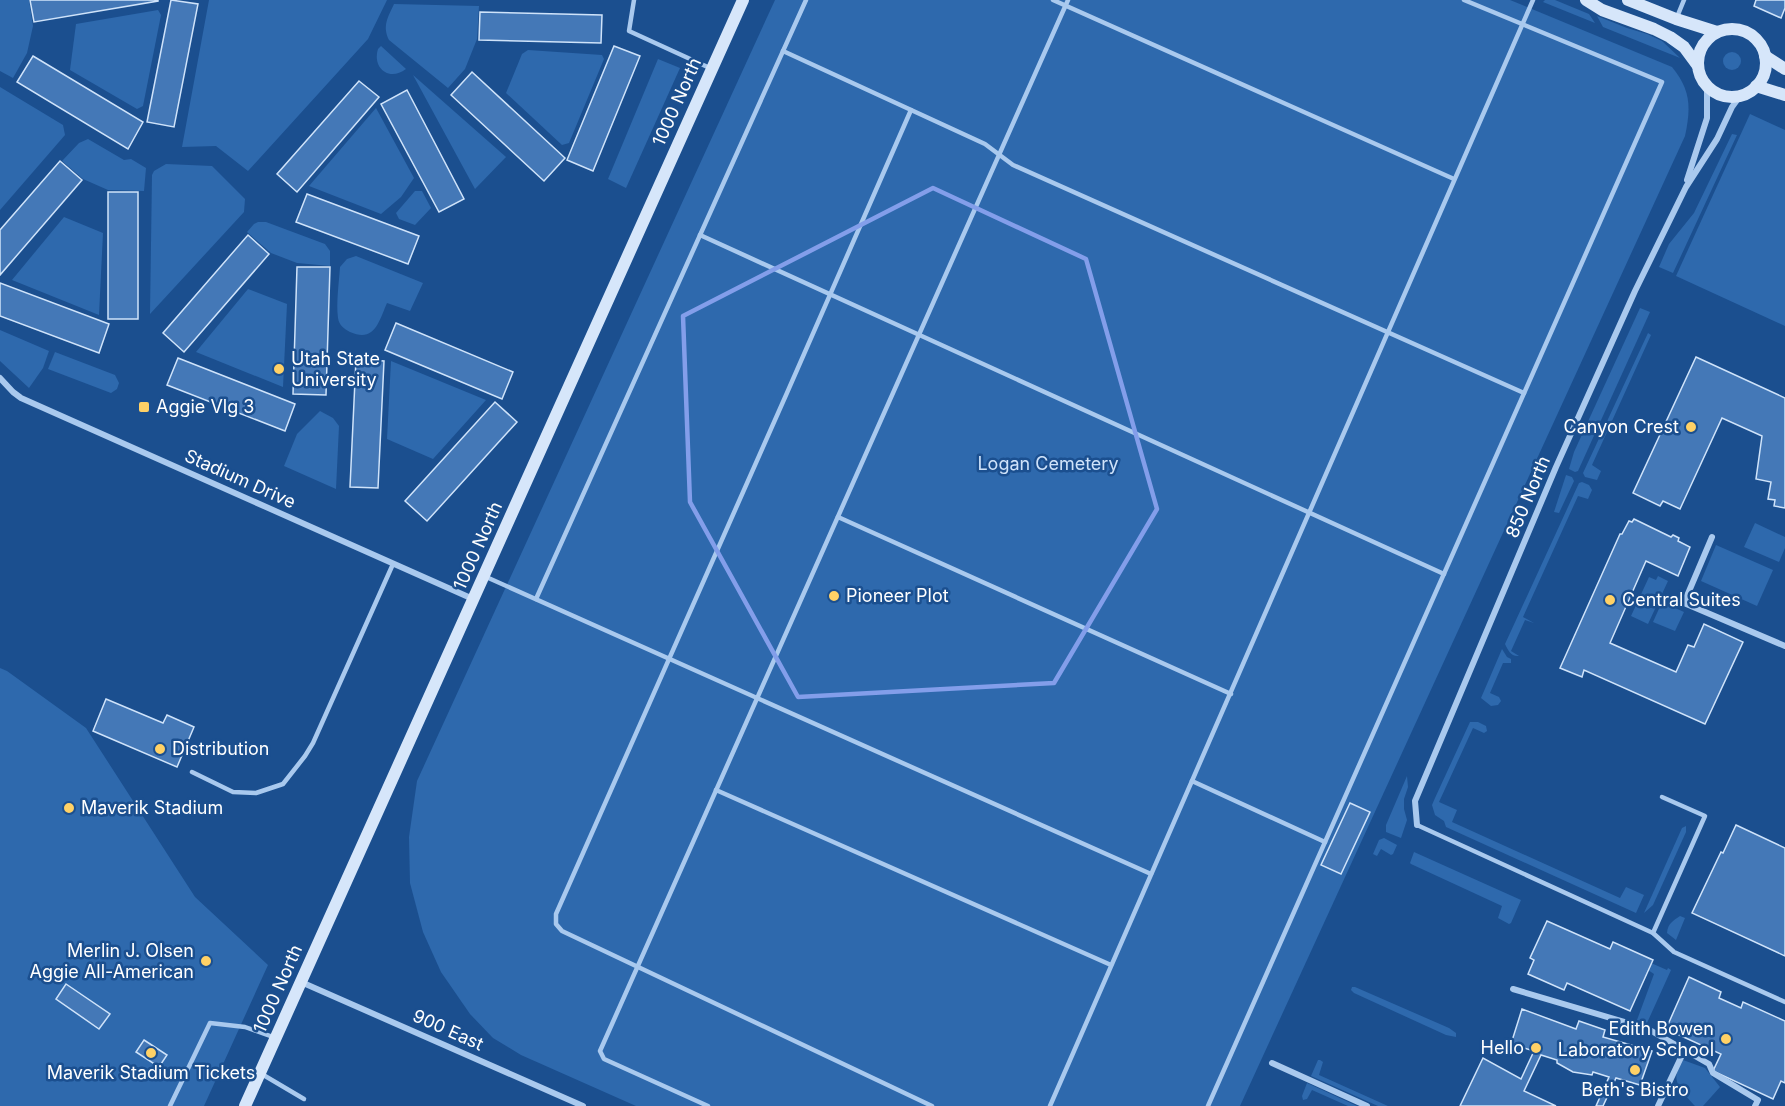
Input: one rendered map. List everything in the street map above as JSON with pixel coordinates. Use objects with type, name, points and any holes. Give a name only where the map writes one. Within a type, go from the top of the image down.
[{"type":"street","name":"1000 North","points":[[245,1106],[743,0]]},
{"type":"street","points":[[1586,0],[1670,37],[1684,47],[1698,66]]},
{"type":"street","points":[[1628,0],[1676,20],[1717,32]]},
{"type":"street","points":[[1737,29],[1747,32],[1761,46],[1765,56],[1764,72],[1756,86],[1740,96],[1717,93],[1707,86],[1701,77],[1698,66],[1702,46],[1717,32],[1737,29]]},
{"type":"street","points":[[1765,56],[1785,69]]},
{"type":"street","name":"850 North","points":[[1686,187],[1707,118],[1707,86]]},
{"type":"street","points":[[1756,86],[1785,95]]},
{"type":"street","name":"850 North","points":[[1417,825],[1415,801],[1557,467],[1635,291],[1686,187],[1717,139],[1732,107],[1740,96]]},
{"type":"street","name":"Stadium Drive","points":[[0,378],[13,393],[21,398],[473,600]]},
{"type":"street","points":[[1712,537],[1684,603],[1785,646]]},
{"type":"street","name":"900 East","points":[[301,982],[583,1106]]},
{"type":"street","points":[[1513,988],[1648,1029],[1709,1064],[1713,1073],[1758,1100],[1755,1106]]},
{"type":"street","points":[[1658,1106],[1685,1049]]},
{"type":"street","points":[[1272,1063],[1367,1106]]},
{"type":"lane","points":[[634,0],[629,31],[712,69]]},
{"type":"lane","points":[[536,599],[806,0]]},
{"type":"lane","points":[[1053,0],[1067,3],[1454,179]]},
{"type":"lane","points":[[1208,1106],[1662,82],[1464,0]]},
{"type":"lane","points":[[1050,1106],[1533,0]]},
{"type":"lane","points":[[1676,20],[1684,0]]},
{"type":"lane","points":[[708,1106],[603,1059],[600,1051],[1067,3]]},
{"type":"lane","points":[[783,51],[985,144],[1013,165],[1524,393]]},
{"type":"lane","points":[[911,110],[832,295],[668,658],[556,914],[556,924],[562,931],[637,968],[932,1106]]},
{"type":"lane","points":[[700,235],[1444,574]]},
{"type":"lane","points":[[838,517],[1231,694]]},
{"type":"lane","points":[[192,772],[233,792],[256,793],[284,784],[313,743],[393,564]]},
{"type":"lane","points":[[484,576],[1151,874]]},
{"type":"lane","points":[[1192,781],[1325,842]]},
{"type":"lane","points":[[716,789],[1112,965]]},
{"type":"lane","points":[[1653,933],[1705,816],[1662,797]]},
{"type":"lane","points":[[1417,825],[1653,933],[1674,952],[1785,1002]]},
{"type":"lane","points":[[170,1106],[210,1023],[244,1027],[276,1038]]},
{"type":"lane","points":[[260,1073],[304,1099]]},
{"type":"highlighted area","points":[[933,188],[1086,259],[1157,509],[1054,683],[798,697],[690,502],[683,316]]},
{"type":"green space","points":[[0,0],[29,0],[33,26],[27,53],[13,78],[0,71]]},
{"type":"green space","points":[[209,0],[387,0],[368,39],[248,171],[216,146],[182,147]]},
{"type":"green space","name":"Logan Cemetery","points":[[775,0],[1510,0],[1672,67],[1683,84],[1689,108],[1685,136],[1240,1106],[636,1106],[521,1055],[493,1038],[470,1014],[441,972],[423,932],[410,883],[409,837],[417,781]]},
{"type":"green space","points":[[1555,0],[1589,14],[1595,23],[1543,2]]},
{"type":"green space","points":[[394,4],[479,6],[477,39],[465,69],[448,88],[389,40],[386,26]]},
{"type":"green space","points":[[158,10],[161,15],[143,106],[137,109],[70,70],[76,24]]},
{"type":"green space","points":[[1597,16],[1662,41],[1680,58],[1603,27]]},
{"type":"green space","points":[[381,46],[406,69],[394,74],[383,71],[377,62],[378,49]]},
{"type":"green space","points":[[528,50],[602,55],[604,59],[569,143],[562,145],[506,93],[522,54]]},
{"type":"green space","points":[[1732,52],[1738,55],[1741,61],[1738,67],[1732,70],[1726,67],[1723,61],[1726,55]]},
{"type":"green space","points":[[658,59],[680,68],[626,188],[608,179]]},
{"type":"green space","points":[[413,75],[506,157],[475,189]]},
{"type":"green space","points":[[0,87],[63,125],[65,135],[0,210]]},
{"type":"green space","points":[[376,108],[414,178],[401,197],[381,214],[309,186]]},
{"type":"green space","points":[[1750,114],[1785,130],[1785,326],[1676,276]]},
{"type":"green space","points":[[1732,134],[1737,135],[1673,273],[1659,267],[1669,244],[1694,213]]},
{"type":"green space","points":[[88,139],[124,160],[131,159],[146,168],[144,191],[108,190],[83,179],[62,161],[79,143]]},
{"type":"green space","points":[[166,164],[212,166],[245,199],[244,212],[150,314],[152,175],[154,171]]},
{"type":"green space","points":[[415,191],[422,191],[431,208],[415,225],[399,219],[396,213]]},
{"type":"green space","points":[[64,217],[103,233],[99,315],[12,280]]},
{"type":"green space","points":[[258,222],[266,222],[325,244],[330,251],[330,266],[297,263],[271,253],[247,232]]},
{"type":"green space","points":[[356,256],[423,283],[410,311],[387,303],[375,328],[365,335],[348,331],[341,325],[338,318],[340,267],[347,259]]},
{"type":"green space","points":[[248,289],[287,304],[283,387],[196,352]]},
{"type":"green space","points":[[1640,308],[1650,312],[1578,471],[1575,472],[1569,469],[1574,452]]},
{"type":"green space","points":[[0,330],[49,351],[43,368],[29,388],[0,361]]},
{"type":"green space","points":[[1648,333],[1651,335],[1592,465],[1601,471],[1597,480],[1585,477],[1583,473]]},
{"type":"green space","points":[[55,352],[115,375],[119,383],[117,389],[111,393],[48,369]]},
{"type":"green space","points":[[391,361],[486,400],[433,459],[387,439]]},
{"type":"green space","points":[[320,411],[333,418],[339,426],[336,489],[284,466],[297,434]]},
{"type":"green space","points":[[1566,475],[1572,477],[1574,481],[1559,513],[1554,512]]},
{"type":"green space","points":[[1579,483],[1589,485],[1592,490],[1588,499],[1578,496],[1523,617],[1534,623],[1525,620],[1511,651],[1519,656],[1514,655],[1510,653],[1505,644]]},
{"type":"green space","points":[[1755,523],[1785,537],[1785,548],[1779,562],[1744,547]]},
{"type":"green space","points":[[1716,545],[1773,570],[1757,606],[1701,581]]},
{"type":"green space","points":[[1658,576],[1668,581],[1648,624],[1631,616],[1649,577],[1656,580]]},
{"type":"green space","points":[[1662,602],[1684,612],[1675,631],[1653,622]]},
{"type":"green space","points":[[1502,649],[1511,659],[1511,663],[1503,663],[1490,693],[1499,697],[1501,701],[1498,705],[1491,706],[1481,698]]},
{"type":"green space","name":"Maverik Stadium","points":[[0,668],[86,728],[195,897],[268,965],[204,1106],[0,1106]]},
{"type":"green space","points":[[1470,722],[1478,722],[1486,726],[1487,731],[1484,733],[1473,728],[1439,802],[1457,810],[1452,822],[1620,898],[1626,887],[1644,895],[1636,913],[1446,827],[1444,821],[1435,815],[1432,805]]},
{"type":"green space","points":[[1407,776],[1408,787],[1404,809],[1407,820],[1401,838],[1386,832],[1386,825]]},
{"type":"green space","points":[[1686,826],[1686,832],[1653,905],[1644,913],[1682,828]]},
{"type":"green space","points":[[1384,838],[1397,845],[1393,854],[1381,849],[1377,856],[1373,854],[1379,840]]},
{"type":"green space","points":[[1414,852],[1521,900],[1511,923],[1498,918],[1502,906],[1411,864]]},
{"type":"green space","points":[[1680,916],[1685,918],[1676,940],[1667,933],[1668,927]]},
{"type":"green space","points":[[1651,963],[1671,970],[1647,1023],[1637,1020],[1654,974],[1648,970]]},
{"type":"green space","points":[[1352,987],[1449,1028],[1456,1033],[1456,1037],[1446,1035],[1354,993],[1351,990]]},
{"type":"green space","points":[[1318,1060],[1323,1062],[1319,1075],[1388,1106],[1378,1106],[1311,1076]]},
{"type":"green space","points":[[1683,1060],[1705,1068],[1720,1087],[1703,1106],[1695,1106],[1677,1082],[1676,1077]]},
{"type":"green space","points":[[1307,1083],[1357,1106],[1348,1106],[1312,1090],[1307,1099],[1303,1100],[1302,1096]]},
{"type":"building","points":[[30,0],[158,0],[158,1],[34,22]]},
{"type":"building","points":[[171,0],[198,4],[174,127],[147,122]]},
{"type":"building","points":[[1756,0],[1785,0],[1781,18],[1754,6]]},
{"type":"building","points":[[480,12],[602,15],[601,43],[479,40]]},
{"type":"building","points":[[614,46],[640,56],[593,171],[567,160]]},
{"type":"building","points":[[33,56],[143,122],[128,149],[17,82]]},
{"type":"building","points":[[472,72],[565,158],[544,181],[451,95]]},
{"type":"building","points":[[359,81],[379,97],[297,192],[277,174]]},
{"type":"building","points":[[407,90],[464,199],[439,212],[381,104]]},
{"type":"building","points":[[60,161],[82,180],[0,275],[0,230]]},
{"type":"building","points":[[108,192],[138,192],[138,319],[108,319]]},
{"type":"building","points":[[307,194],[419,236],[408,264],[296,222]]},
{"type":"building","points":[[248,235],[269,254],[184,352],[163,333]]},
{"type":"building","points":[[297,267],[330,267],[326,395],[293,394]]},
{"type":"building","points":[[0,283],[109,324],[99,353],[0,316]]},
{"type":"building","points":[[396,323],[513,372],[502,399],[385,350]]},
{"type":"building","name":"Canyon Crest","points":[[1696,357],[1785,398],[1785,508],[1774,506],[1775,500],[1768,499],[1771,482],[1756,479],[1762,436],[1722,418],[1680,509],[1663,501],[1660,506],[1633,493]]},
{"type":"building","points":[[178,358],[295,404],[285,431],[167,385]]},
{"type":"building","points":[[356,359],[384,361],[378,488],[350,487]]},
{"type":"building","points":[[495,402],[517,422],[427,521],[405,501]]},
{"type":"building","name":"Central Suites","points":[[1634,519],[1671,537],[1673,535],[1679,538],[1678,541],[1690,547],[1678,576],[1646,561],[1610,643],[1676,672],[1688,645],[1694,647],[1704,624],[1743,642],[1705,724],[1584,670],[1582,677],[1560,668],[1620,534],[1629,521],[1632,522]]},
{"type":"building","name":"Distribution","points":[[106,699],[163,723],[167,715],[194,727],[177,767],[93,731]]},
{"type":"building","points":[[1350,803],[1370,812],[1341,874],[1321,865]]},
{"type":"building","points":[[1736,825],[1785,848],[1785,956],[1692,913]]},
{"type":"building","points":[[1547,921],[1610,949],[1613,942],[1653,960],[1630,1011],[1567,983],[1564,990],[1528,974],[1534,960],[1530,958]]},
{"type":"building","points":[[1689,977],[1721,992],[1719,998],[1741,1008],[1743,1002],[1785,1021],[1785,1083],[1781,1081],[1773,1099],[1713,1071],[1721,1054],[1666,1029]]},
{"type":"building","points":[[66,984],[110,1014],[99,1029],[56,999]]},
{"type":"building","points":[[1522,1009],[1576,1029],[1579,1021],[1605,1030],[1603,1037],[1652,1051],[1640,1085],[1616,1078],[1603,1106],[1596,1106],[1609,1077],[1593,1072],[1592,1075],[1573,1072],[1557,1063],[1557,1060],[1541,1055],[1524,1091],[1556,1106],[1460,1106],[1483,1058],[1521,1079],[1534,1051],[1511,1044]]},
{"type":"building","name":"Maverik Stadium Tickets","points":[[144,1040],[167,1055],[159,1067],[136,1052]]},
{"type":"place","name":"Utah State University","points":[[279,369]]},
{"type":"place","name":"Aggie Vlg 3","points":[[144,407]]},
{"type":"place","name":"Canyon Crest","points":[[1691,427]]},
{"type":"place","name":"Pioneer Plot","points":[[834,596]]},
{"type":"place","name":"Central Suites","points":[[1610,600]]},
{"type":"place","name":"Distribution","points":[[160,749]]},
{"type":"place","name":"Maverik Stadium","points":[[69,808]]},
{"type":"place","name":"Merlin J. Olsen Aggie All-American","points":[[206,961]]},
{"type":"place","name":"Edith Bowen Laboratory School","points":[[1726,1039]]},
{"type":"place","name":"Hello","points":[[1536,1048]]},
{"type":"place","name":"Maverik Stadium Tickets","points":[[151,1053]]},
{"type":"place","name":"Beth's Bistro","points":[[1635,1070]]}]
